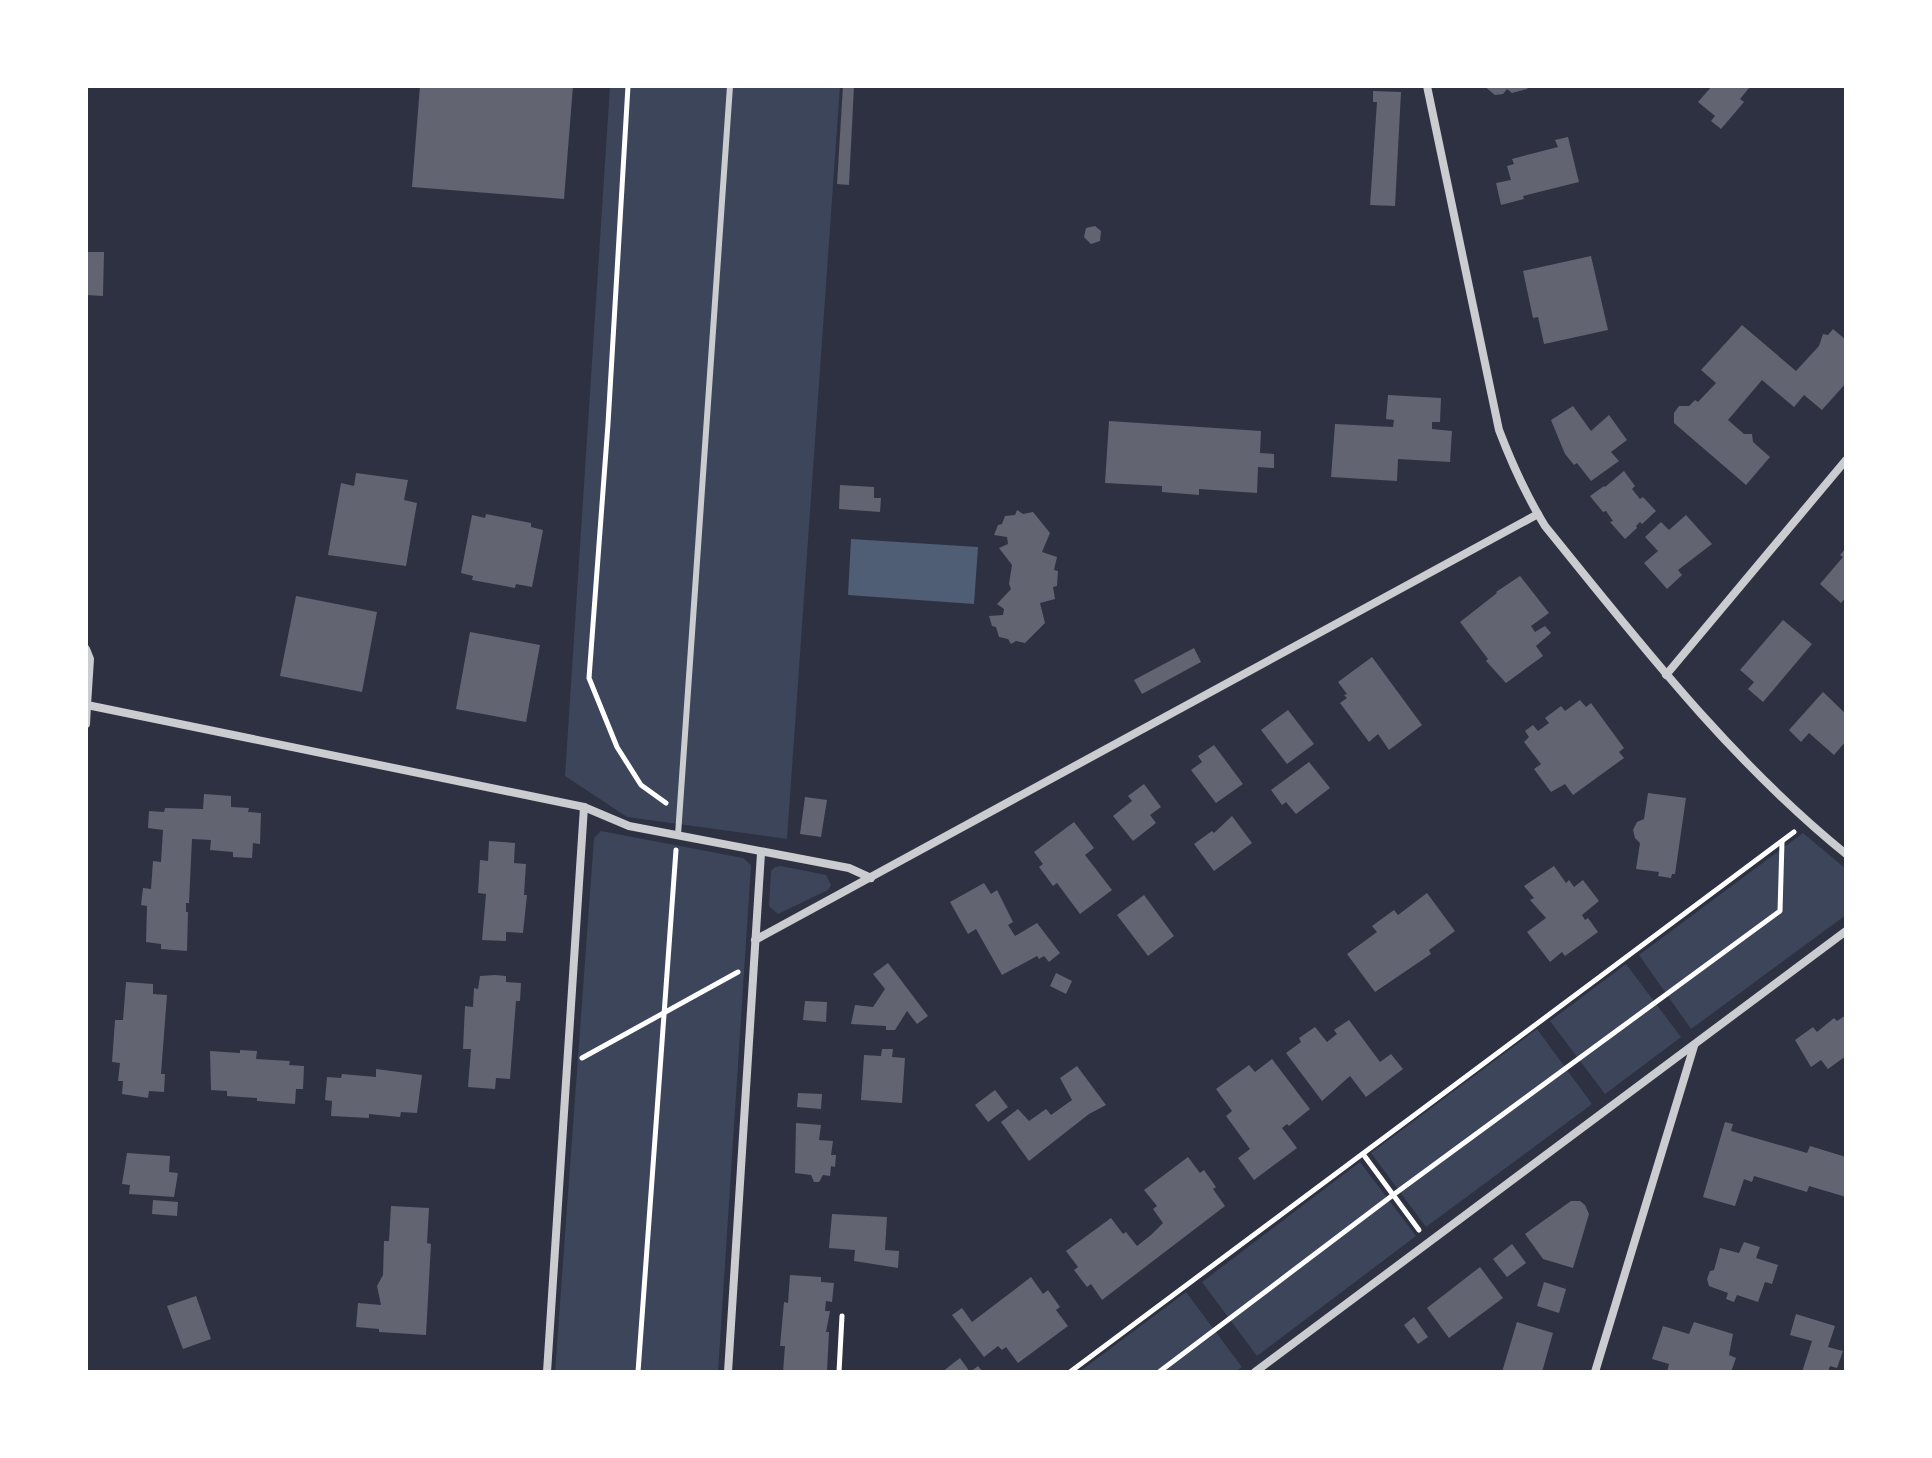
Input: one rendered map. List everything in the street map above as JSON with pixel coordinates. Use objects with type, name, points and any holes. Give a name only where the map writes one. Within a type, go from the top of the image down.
[{"type":"street","points":[[1427,86],[1499,430],[1512,466],[1538,514],[1666,675],[1728,746],[1807,822],[1846,854]]},
{"type":"street","points":[[1666,675],[1846,460]]},
{"type":"street","points":[[755,940],[1538,514]]},
{"type":"street","points":[[86,649],[90,659],[86,724]]},
{"type":"street","points":[[87,705],[584,807],[629,826],[849,868],[871,878]]},
{"type":"street","points":[[547,1372],[584,807]]},
{"type":"street","points":[[728,1372],[761,853]]},
{"type":"street","points":[[1255,1372],[1846,931]]},
{"type":"street","points":[[1595,1372],[1694,1045]]},
{"type":"lane","points":[[678,835],[730,86]]},
{"type":"path","points":[[628,86],[589,678],[617,747],[641,785],[678,811]]},
{"type":"path","points":[[1070,1372],[1794,832]]},
{"type":"path","points":[[638,1372],[678,835]]},
{"type":"path","points":[[1159,1372],[1393,1195],[1780,911],[1783,841]]},
{"type":"path","points":[[581,1058],[753,964]]},
{"type":"path","points":[[1363,1154],[1429,1243]]},
{"type":"path","points":[[839,1372],[842,1316]]},
{"type":"shaded area","points":[[610,86],[840,86],[787,839],[627,817],[565,776]]},
{"type":"shaded area","points":[[851,539],[978,547],[974,604],[848,595]]},
{"type":"shaded area","points":[[601,831],[743,858],[751,865],[718,1372],[555,1372],[594,838]]},
{"type":"shaded area","points":[[1803,833],[1846,869],[1846,915],[1691,1029],[1639,955]]},
{"type":"shaded area","points":[[781,866],[826,875],[831,885],[828,890],[778,914],[769,906],[771,871]]},
{"type":"shaded area","points":[[1626,964],[1681,1037],[1605,1094],[1550,1021]]},
{"type":"shaded area","points":[[1537,1029],[1592,1104],[1426,1227],[1371,1153]]},
{"type":"shaded area","points":[[1360,1162],[1416,1236],[1257,1356],[1202,1282]]},
{"type":"shaded area","points":[[1186,1292],[1242,1367],[1234,1372],[1079,1372]]},
{"type":"building","points":[[420,86],[573,86],[564,199],[412,187]]},
{"type":"building","points":[[843,86],[854,86],[849,185],[837,184]]},
{"type":"building","points":[[1484,86],[1529,86],[1512,93],[1507,89],[1503,94],[1495,95]]},
{"type":"building","points":[[1712,86],[1749,88],[1740,99],[1744,102],[1721,129],[1711,121],[1715,116],[1698,102]]},
{"type":"building","points":[[1373,91],[1401,92],[1395,206],[1370,205],[1377,102],[1373,102]]},
{"type":"building","points":[[1568,137],[1579,182],[1523,196],[1524,199],[1501,205],[1496,183],[1511,180],[1507,166],[1514,164],[1512,159],[1558,147],[1555,140]]},
{"type":"building","points":[[1095,226],[1101,231],[1100,241],[1091,244],[1084,237],[1086,228]]},
{"type":"building","points":[[86,252],[104,252],[103,296],[86,295]]},
{"type":"building","points":[[1591,256],[1608,330],[1544,344],[1538,317],[1533,318],[1523,271]]},
{"type":"building","points":[[1742,325],[1796,371],[1819,346],[1823,334],[1828,335],[1833,329],[1846,340],[1846,383],[1822,410],[1804,395],[1794,407],[1762,380],[1728,420],[1744,434],[1752,434],[1753,442],[1770,457],[1746,485],[1674,423],[1674,413],[1679,406],[1689,406],[1695,400],[1698,402],[1716,383],[1701,370]]},
{"type":"building","points":[[1388,395],[1441,398],[1440,422],[1432,422],[1432,429],[1452,431],[1450,462],[1398,459],[1397,481],[1331,477],[1335,424],[1393,427],[1394,420],[1386,419]]},
{"type":"building","points":[[1573,406],[1591,431],[1609,415],[1627,440],[1611,452],[1619,461],[1591,481],[1577,463],[1574,465],[1565,454],[1551,420]]},
{"type":"building","points":[[1109,421],[1261,431],[1260,453],[1274,454],[1274,468],[1258,467],[1257,493],[1199,489],[1199,495],[1162,492],[1162,486],[1105,483]]},
{"type":"building","points":[[1624,471],[1640,499],[1643,497],[1656,511],[1642,524],[1640,522],[1625,539],[1610,522],[1613,521],[1606,511],[1603,512],[1590,496]]},
{"type":"building","points":[[356,473],[408,480],[404,500],[417,503],[406,566],[328,555],[341,483],[354,486]]},
{"type":"building","points":[[840,485],[874,487],[874,498],[881,498],[880,512],[839,509]]},
{"type":"building","points":[[1017,510],[1023,514],[1033,512],[1050,533],[1042,552],[1057,557],[1054,570],[1058,571],[1057,586],[1053,587],[1055,599],[1040,603],[1045,623],[1025,643],[1016,641],[1011,644],[1008,639],[999,637],[989,616],[1003,615],[1004,609],[997,604],[1011,589],[1012,565],[999,548],[1008,544],[1007,537],[994,535],[1005,516],[1015,515]]},
{"type":"building","points":[[486,514],[531,523],[531,527],[543,530],[532,587],[516,584],[515,588],[472,580],[473,576],[461,573],[472,515],[485,518]]},
{"type":"building","points":[[1686,515],[1712,544],[1678,570],[1682,575],[1667,589],[1644,563],[1658,551],[1645,537],[1661,522],[1669,530]]},
{"type":"building","points":[[1846,548],[1846,597],[1841,603],[1820,584],[1843,557],[1840,555]]},
{"type":"building","points":[[1520,576],[1549,613],[1531,626],[1535,632],[1545,626],[1551,633],[1536,646],[1543,656],[1506,683],[1486,661],[1488,659],[1460,622]]},
{"type":"building","points":[[296,596],[377,612],[362,692],[280,676]]},
{"type":"building","points":[[1783,620],[1812,644],[1763,702],[1748,689],[1754,682],[1740,670]]},
{"type":"building","points":[[470,632],[540,645],[526,722],[456,709]]},
{"type":"building","points":[[1194,648],[1201,662],[1142,694],[1134,680]]},
{"type":"building","points":[[1372,657],[1422,725],[1389,750],[1378,734],[1369,742],[1340,703],[1347,698],[1344,695],[1347,694],[1338,682]]},
{"type":"building","points":[[1823,692],[1846,714],[1846,741],[1834,755],[1809,733],[1801,742],[1789,730]]},
{"type":"building","points":[[1580,700],[1586,707],[1591,703],[1624,748],[1619,752],[1624,758],[1573,795],[1565,784],[1551,792],[1534,769],[1541,764],[1524,742],[1529,737],[1525,731],[1533,725],[1538,731],[1549,723],[1545,718],[1561,706],[1565,711]]},
{"type":"building","points":[[1288,710],[1314,744],[1287,764],[1261,730]]},
{"type":"building","points":[[1214,745],[1243,784],[1216,803],[1191,770],[1202,762],[1198,756]]},
{"type":"building","points":[[1309,762],[1330,788],[1296,814],[1286,802],[1282,805],[1271,790]]},
{"type":"building","points":[[1144,784],[1161,807],[1150,815],[1156,823],[1133,841],[1113,816],[1132,801],[1128,796]]},
{"type":"building","points":[[1648,793],[1686,798],[1675,874],[1671,878],[1658,876],[1659,872],[1636,869],[1640,843],[1633,830],[1637,822],[1644,819]]},
{"type":"building","points":[[204,794],[231,796],[231,807],[249,808],[248,812],[261,813],[260,844],[253,843],[252,858],[233,857],[233,852],[210,850],[211,840],[192,839],[189,903],[186,903],[187,951],[161,949],[161,944],[146,942],[147,906],[141,905],[143,888],[151,889],[153,861],[161,862],[163,830],[148,828],[149,811],[164,812],[165,808],[203,809]]},
{"type":"building","points":[[805,797],[827,800],[821,837],[800,834]]},
{"type":"building","points":[[1232,816],[1252,843],[1214,871],[1194,844],[1212,831],[1214,833]]},
{"type":"building","points":[[1074,822],[1094,848],[1085,855],[1112,890],[1080,914],[1057,883],[1053,886],[1039,867],[1043,864],[1034,852]]},
{"type":"building","points":[[489,841],[515,843],[514,863],[526,864],[523,933],[506,932],[506,941],[482,940],[486,894],[478,893],[480,860],[488,861]]},
{"type":"building","points":[[1554,866],[1566,883],[1569,880],[1574,887],[1583,880],[1599,901],[1582,915],[1598,932],[1565,956],[1562,952],[1550,962],[1527,932],[1546,918],[1530,900],[1534,898],[1524,886]]},
{"type":"building","points":[[984,883],[991,894],[997,890],[1013,922],[1008,925],[1015,936],[1037,923],[1060,953],[1049,962],[1044,956],[1039,959],[1037,956],[1002,975],[976,929],[968,934],[950,902]]},
{"type":"building","points":[[1427,893],[1455,931],[1429,950],[1431,954],[1375,992],[1347,954],[1377,932],[1372,926],[1394,910],[1398,915]]},
{"type":"building","points":[[1144,895],[1174,936],[1148,956],[1117,915]]},
{"type":"building","points":[[888,963],[928,1016],[917,1024],[907,1011],[895,1030],[886,1030],[886,1026],[851,1024],[855,1005],[873,1007],[885,989],[873,974]]},
{"type":"building","points":[[1056,973],[1072,981],[1066,994],[1050,986]]},
{"type":"building","points":[[480,976],[506,976],[506,982],[521,983],[520,1001],[516,1001],[510,1079],[496,1078],[495,1089],[468,1087],[471,1049],[463,1049],[465,1006],[473,1007],[474,988],[478,989]]},
{"type":"building","points":[[126,982],[153,984],[153,994],[167,995],[161,1074],[165,1074],[164,1092],[149,1091],[148,1098],[122,1094],[123,1081],[118,1081],[120,1063],[112,1062],[115,1020],[123,1020]]},
{"type":"building","points":[[805,1001],[827,1002],[826,1022],[803,1020]]},
{"type":"building","points":[[1846,1015],[1846,1056],[1828,1069],[1821,1060],[1811,1067],[1795,1040],[1813,1027],[1817,1032],[1834,1018],[1837,1021]]},
{"type":"building","points":[[1349,1020],[1380,1062],[1391,1054],[1403,1069],[1366,1097],[1350,1076],[1322,1101],[1286,1053],[1301,1042],[1299,1038],[1315,1027],[1327,1042],[1337,1034],[1334,1030]]},
{"type":"building","points":[[882,1049],[893,1049],[892,1057],[905,1058],[902,1103],[861,1100],[864,1055],[881,1056]]},
{"type":"building","points":[[240,1050],[257,1051],[256,1059],[290,1061],[289,1065],[304,1066],[303,1089],[296,1089],[295,1104],[227,1096],[227,1091],[211,1090],[210,1051],[240,1053]]},
{"type":"building","points":[[1272,1059],[1310,1109],[1282,1128],[1297,1148],[1254,1180],[1238,1158],[1250,1149],[1226,1116],[1232,1111],[1216,1089],[1249,1065],[1255,1072]]},
{"type":"building","points":[[1077,1066],[1106,1105],[1089,1114],[1029,1161],[1001,1122],[1018,1109],[1029,1121],[1046,1109],[1051,1115],[1072,1100],[1060,1078]]},
{"type":"building","points":[[376,1069],[422,1075],[417,1113],[401,1112],[400,1117],[369,1114],[369,1118],[331,1116],[332,1101],[325,1100],[327,1077],[341,1078],[342,1074],[376,1077]]},
{"type":"building","points":[[995,1090],[1008,1107],[988,1122],[975,1105]]},
{"type":"building","points":[[798,1093],[822,1094],[821,1109],[797,1107]]},
{"type":"building","points":[[1725,1122],[1733,1124],[1731,1131],[1807,1153],[1810,1146],[1846,1157],[1846,1197],[1809,1186],[1807,1192],[1754,1176],[1752,1182],[1744,1179],[1735,1206],[1703,1197]]},
{"type":"building","points":[[796,1123],[821,1125],[819,1140],[833,1141],[831,1155],[836,1155],[835,1167],[831,1166],[830,1176],[823,1175],[819,1182],[814,1182],[811,1175],[795,1173]]},
{"type":"building","points":[[127,1153],[170,1156],[169,1172],[178,1173],[174,1197],[129,1194],[130,1185],[122,1184]]},
{"type":"building","points":[[1188,1157],[1200,1173],[1204,1170],[1225,1206],[1102,1300],[1091,1284],[1087,1287],[1074,1270],[1078,1267],[1066,1251],[1111,1218],[1137,1246],[1163,1223],[1153,1209],[1157,1206],[1144,1190]]},
{"type":"building","points":[[153,1200],[178,1202],[177,1216],[152,1214]]},
{"type":"building","points":[[1571,1201],[1580,1201],[1589,1214],[1573,1268],[1543,1259],[1525,1234]]},
{"type":"building","points":[[391,1206],[429,1208],[427,1243],[431,1244],[426,1335],[356,1327],[358,1303],[381,1305],[377,1286],[383,1275],[384,1241],[389,1241]]},
{"type":"building","points":[[832,1214],[887,1217],[885,1250],[899,1251],[898,1268],[854,1261],[855,1250],[829,1248]]},
{"type":"building","points":[[1744,1242],[1760,1247],[1756,1258],[1778,1265],[1772,1284],[1765,1282],[1758,1302],[1737,1295],[1734,1302],[1726,1299],[1728,1293],[1709,1286],[1707,1279],[1710,1271],[1714,1270],[1720,1248],[1739,1253]]},
{"type":"building","points":[[1512,1244],[1526,1263],[1507,1277],[1493,1259]]},
{"type":"building","points":[[1480,1267],[1503,1298],[1449,1338],[1427,1308]]},
{"type":"building","points":[[790,1275],[821,1277],[821,1282],[834,1283],[832,1302],[826,1301],[825,1311],[830,1311],[826,1332],[829,1332],[827,1371],[783,1372],[785,1346],[780,1346]]},
{"type":"building","points":[[1031,1277],[1043,1294],[1048,1290],[1060,1307],[1056,1310],[1068,1326],[1018,1363],[1006,1347],[1002,1350],[998,1346],[984,1357],[952,1315],[962,1308],[972,1322]]},
{"type":"building","points":[[1544,1282],[1566,1289],[1559,1313],[1537,1306]]},
{"type":"building","points":[[196,1296],[211,1339],[183,1349],[167,1306]]},
{"type":"building","points":[[1796,1314],[1835,1326],[1828,1347],[1843,1351],[1837,1368],[1830,1366],[1828,1372],[1802,1372],[1812,1341],[1790,1335]]},
{"type":"building","points":[[1414,1317],[1428,1337],[1418,1344],[1404,1325]]},
{"type":"building","points":[[1517,1322],[1553,1333],[1542,1372],[1502,1372]]},
{"type":"building","points":[[1694,1322],[1733,1334],[1729,1355],[1736,1358],[1731,1372],[1667,1372],[1669,1364],[1652,1359],[1663,1326],[1689,1334]]},
{"type":"building","points":[[960,1358],[970,1372],[942,1372]]}]
